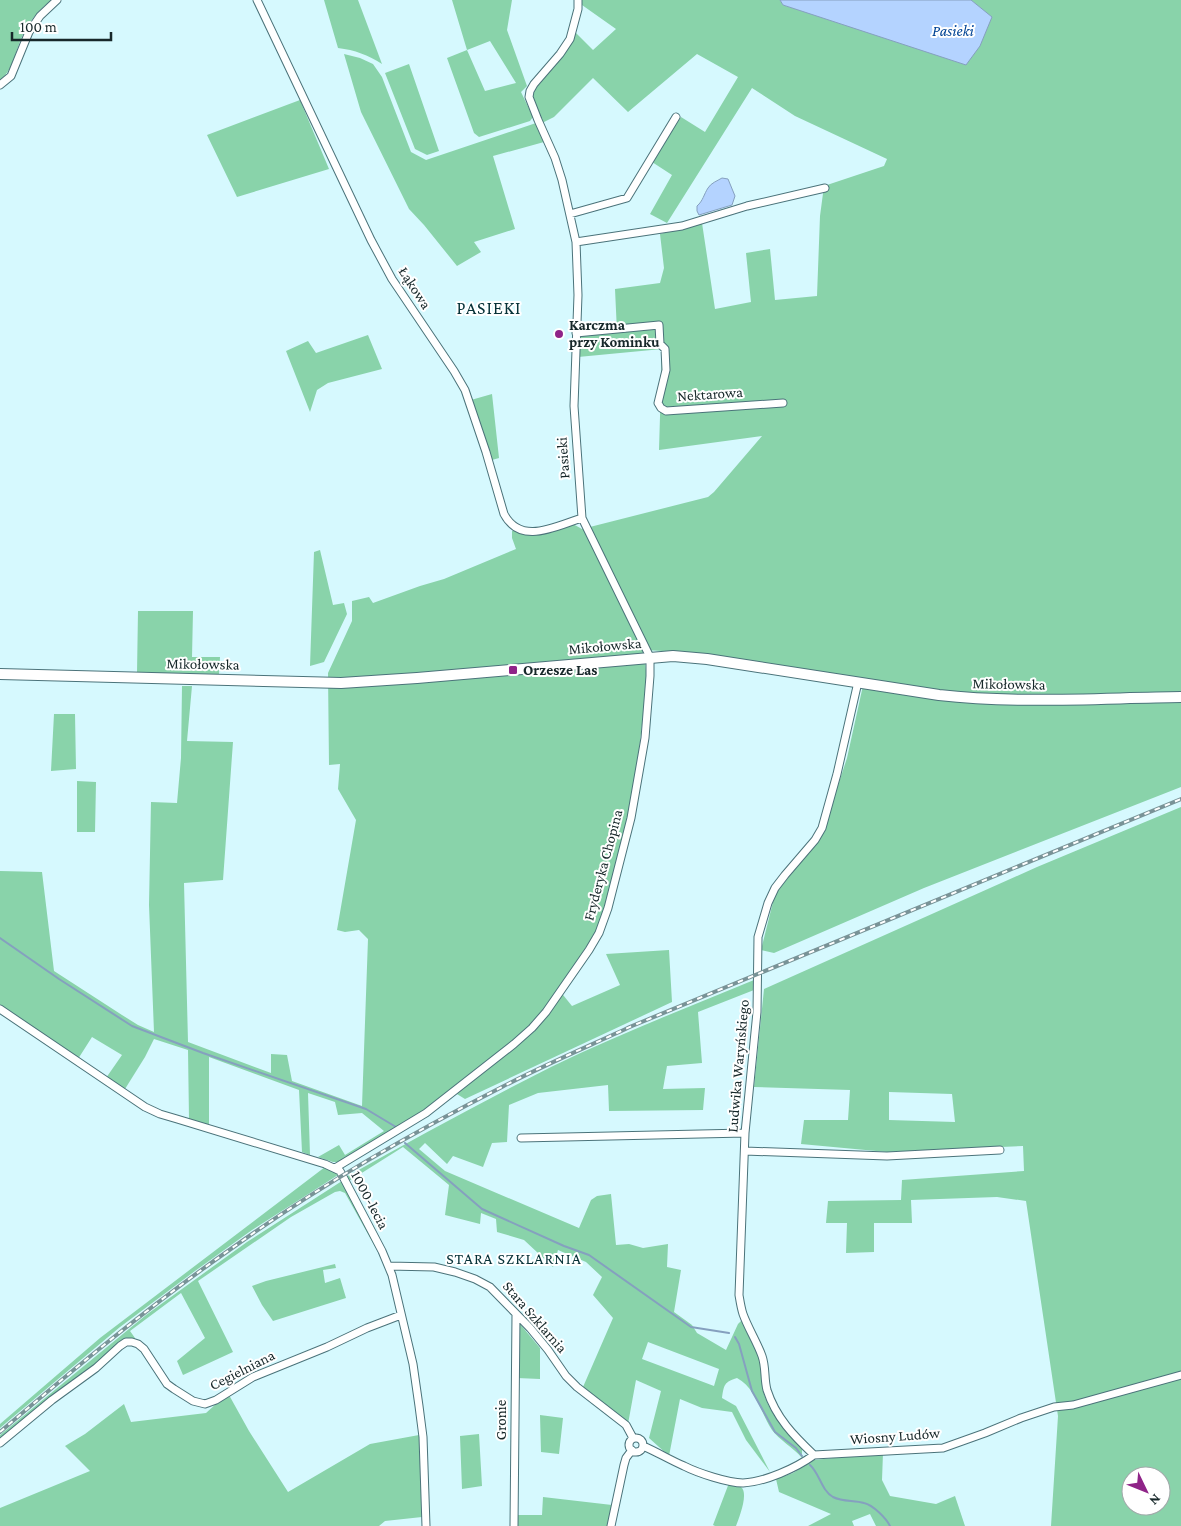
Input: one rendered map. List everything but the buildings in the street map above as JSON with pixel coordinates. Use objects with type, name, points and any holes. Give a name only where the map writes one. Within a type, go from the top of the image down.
[{"type":"main road","name":"Mikołowska","points":[[0,674],[341,683],[673,656],[707,659],[975,699],[1016,700],[1181,696]]},
{"type":"street","points":[[0,85],[11,76],[34,24],[57,0]]},
{"type":"street","name":"Łąkowa","points":[[257,0],[371,240],[392,279],[454,371],[464,390],[508,522],[522,531],[532,532],[582,518]]},
{"type":"street","name":"Pasieki","points":[[578,0],[578,9],[570,38],[560,54],[534,84],[529,97],[555,158],[576,242],[578,295],[574,406],[582,518],[650,657]]},
{"type":"street","points":[[570,214],[627,198],[676,117]]},
{"type":"street","points":[[576,242],[682,226],[747,206],[825,188]]},
{"type":"street","name":"Nektarowa","points":[[576,332],[659,325],[660,344],[665,349],[666,370],[658,403],[666,411],[783,402]]},
{"type":"street","name":"Fryderyka Chopina","points":[[335,1168],[426,1113],[514,1044],[546,1012],[589,950],[602,927],[631,818],[645,738],[650,657]]},
{"type":"street","name":"Ludwika Waryńskiego","points":[[814,1455],[789,1430],[779,1418],[772,1405],[767,1388],[763,1359],[743,1314],[739,1286],[745,1151],[757,1012],[758,937],[762,920],[775,888],[815,840],[822,828],[837,774],[858,682]]},
{"type":"street","name":"1000-lecia","points":[[0,1009],[145,1107],[160,1114],[340,1171],[389,1266],[413,1364],[423,1450],[426,1526]]},
{"type":"street","points":[[522,1138],[746,1134]]},
{"type":"street","points":[[745,1151],[886,1156],[1000,1150]]},
{"type":"street","name":"Stara Szklarnia","points":[[389,1266],[434,1267],[475,1279],[490,1287],[548,1350],[566,1376],[577,1387],[626,1425],[633,1438]]},
{"type":"street","name":"Cegielniana","points":[[0,1443],[29,1418],[96,1368],[126,1342],[138,1344],[144,1349],[167,1384],[174,1390],[192,1401],[205,1404],[216,1400],[253,1377],[401,1315]]},
{"type":"street","name":"Gronie","points":[[514,1526],[516,1315]]},
{"type":"street","name":"Wiosny Ludów","points":[[633,1438],[641,1440],[643,1446],[698,1472],[740,1483],[750,1482],[777,1475],[802,1464],[814,1455],[943,1448],[1054,1407],[1073,1405],[1181,1375]]},
{"type":"street","points":[[632,1450],[629,1445],[633,1438]]},
{"type":"street","points":[[632,1450],[639,1451],[643,1446]]},
{"type":"street","points":[[611,1526],[624,1465],[626,1458],[632,1450]]},
{"type":"green space","points":[[0,0],[52,0],[28,25],[9,70],[0,81]]},
{"type":"green space","points":[[324,0],[358,0],[382,64],[361,53],[338,48]]},
{"type":"green space","points":[[452,0],[512,0],[507,30],[527,86],[521,92],[533,117],[530,121],[479,137],[474,133],[447,58],[467,50]],"holes":[[[490,41],[516,83],[485,91],[467,50]]]},
{"type":"green space","points":[[582,0],[780,0],[783,5],[802,11],[992,18],[971,0],[1181,0],[1181,787],[924,888],[774,953],[761,950],[775,894],[821,837],[847,758],[864,681],[699,653],[644,650],[647,681],[636,777],[629,817],[612,884],[597,932],[559,990],[572,1006],[620,985],[606,954],[669,950],[672,1002],[465,1099],[452,1091],[425,1111],[338,1162],[333,1162],[318,1157],[339,1145],[345,1155],[384,1131],[362,1113],[338,1115],[335,1102],[308,1093],[310,1155],[302,1152],[299,1090],[209,1057],[209,1126],[189,1119],[188,1050],[154,1039],[125,1089],[106,1078],[122,1055],[92,1037],[78,1059],[0,1006],[0,871],[42,872],[54,971],[138,1025],[154,1032],[149,905],[151,802],[177,803],[181,758],[182,686],[192,686],[187,741],[233,742],[223,880],[184,883],[188,1042],[271,1073],[271,1054],[287,1055],[292,1081],[362,1106],[368,939],[359,930],[345,932],[337,930],[356,820],[338,789],[340,764],[329,765],[328,673],[352,621],[352,601],[369,597],[373,603],[444,579],[516,549],[512,538],[512,531],[529,535],[552,531],[573,524],[582,529],[708,497],[762,436],[659,450],[662,349],[578,357],[578,336],[617,332],[615,289],[660,283],[664,268],[660,234],[702,223],[715,309],[751,302],[746,253],[770,249],[775,300],[817,296],[820,216],[824,186],[884,166],[887,159],[795,116],[752,88],[667,223],[650,214],[672,175],[652,162],[681,117],[705,132],[738,77],[697,54],[628,112],[593,78],[554,117],[542,123],[531,95],[535,86],[575,32],[593,50],[616,29],[582,5]]},
{"type":"green space","points":[[344,54],[373,64],[382,77],[411,152],[426,160],[536,123],[544,142],[493,156],[515,229],[474,242],[481,252],[457,266],[409,209],[361,112]]},
{"type":"green space","points":[[409,64],[439,151],[427,155],[415,149],[385,73]]},
{"type":"green space","points":[[300,100],[329,169],[237,197],[207,135]]},
{"type":"green space","points":[[368,335],[382,369],[328,383],[317,390],[310,412],[286,351],[308,341],[316,353]]},
{"type":"green space","points":[[492,394],[499,458],[492,460],[471,400]]},
{"type":"green space","points":[[320,550],[333,605],[344,603],[347,614],[324,662],[310,666],[314,552]]},
{"type":"green space","points":[[138,611],[193,611],[192,657],[220,657],[219,674],[137,673]]},
{"type":"green space","points":[[54,714],[75,714],[76,769],[51,771]]},
{"type":"green space","points":[[77,781],[96,782],[95,832],[77,832]]},
{"type":"green space","points":[[1181,807],[1181,1526],[1051,1526],[1058,1416],[1026,1201],[997,1197],[911,1200],[912,1223],[874,1223],[874,1252],[846,1253],[847,1223],[826,1223],[828,1201],[901,1200],[902,1180],[1024,1171],[1023,1146],[887,1152],[801,1144],[804,1120],[848,1120],[850,1090],[754,1087],[764,989],[1037,867]],"holes":[[[889,1092],[952,1094],[955,1122],[889,1120]]]},
{"type":"green space","points":[[754,980],[754,990],[698,1012],[702,1063],[667,1066],[663,1089],[705,1088],[703,1110],[609,1111],[608,1085],[538,1093],[509,1105],[507,1142],[492,1143],[483,1167],[453,1156],[447,1164],[425,1143],[419,1149],[445,1171],[579,1228],[591,1200],[597,1196],[611,1194],[616,1245],[629,1244],[643,1248],[668,1244],[667,1267],[681,1270],[674,1312],[692,1325],[697,1333],[726,1350],[738,1324],[742,1320],[758,1355],[762,1370],[763,1391],[770,1409],[802,1447],[802,1458],[772,1430],[749,1388],[737,1378],[729,1381],[724,1387],[722,1398],[736,1406],[770,1472],[746,1440],[732,1412],[702,1408],[680,1399],[669,1456],[649,1438],[661,1391],[636,1380],[628,1424],[583,1387],[613,1318],[593,1295],[602,1277],[586,1262],[558,1250],[553,1267],[524,1240],[497,1232],[496,1219],[481,1213],[480,1224],[445,1215],[449,1185],[403,1147],[349,1181],[346,1177],[551,1067],[626,1033]],"holes":[[[648,1342],[719,1369],[714,1386],[642,1359]]]},
{"type":"green space","points":[[325,1167],[338,1175],[252,1230],[120,1327],[0,1428],[0,1424],[100,1338]]},
{"type":"green space","points":[[342,1181],[378,1252],[345,1193],[335,1192],[291,1217],[198,1281],[233,1352],[183,1375],[177,1361],[205,1338],[181,1293],[130,1331],[135,1338],[134,1340],[104,1358],[0,1440],[0,1435],[146,1315],[247,1242]]},
{"type":"green space","points":[[335,1264],[336,1268],[323,1270],[325,1283],[340,1278],[346,1298],[273,1321],[252,1286],[266,1281]]},
{"type":"green space","points":[[520,1324],[540,1348],[540,1379],[517,1378],[518,1326]]},
{"type":"green space","points":[[229,1395],[249,1431],[288,1492],[370,1444],[419,1435],[422,1517],[385,1521],[379,1526],[0,1526],[0,1508],[90,1471],[65,1446],[85,1434],[124,1404],[131,1422],[206,1413]]},
{"type":"green space","points":[[540,1415],[563,1418],[559,1454],[541,1452]]},
{"type":"green space","points":[[479,1434],[482,1486],[462,1489],[460,1436]]},
{"type":"green space","points":[[883,1453],[882,1480],[890,1496],[936,1504],[955,1496],[965,1526],[876,1526],[870,1514],[852,1521],[854,1526],[808,1526],[831,1514],[779,1492],[776,1479],[793,1473],[814,1460]]},
{"type":"green space","points":[[729,1483],[738,1485],[743,1490],[743,1506],[736,1526],[715,1526],[713,1525]]},
{"type":"green space","points":[[543,1497],[612,1505],[607,1526],[516,1526],[516,1515],[542,1515]]},
{"type":"water","name":"Pasieki","points":[[780,0],[971,0],[992,17],[980,46],[966,65],[783,5]]},
{"type":"water","points":[[722,178],[728,179],[735,196],[732,205],[699,215],[697,206],[708,188],[712,183]]},
{"type":"waterway","points":[[0,938],[132,1026],[203,1053],[366,1109],[396,1127]]},
{"type":"waterway","points":[[405,1143],[482,1209],[564,1246],[589,1255],[691,1327],[729,1333]]},
{"type":"waterway","points":[[735,1337],[739,1344],[752,1391],[775,1432],[796,1448],[802,1456]]},
{"type":"waterway","points":[[810,1465],[829,1494],[841,1500],[868,1504],[879,1512],[890,1526]]},
{"type":"railway","points":[[0,1432],[115,1336],[204,1268],[299,1202],[433,1123],[534,1071],[632,1026],[1181,799]]},
{"type":"place","name":"Karczma przy Kominku","points":[[559,334]]},
{"type":"place","name":"Orzesze Las","points":[[513,670]]},
{"type":"district","name":"PASIEKI","points":[[489,308]]},
{"type":"district","name":"STARA SZKLARNIA","points":[[514,1258]]}]
